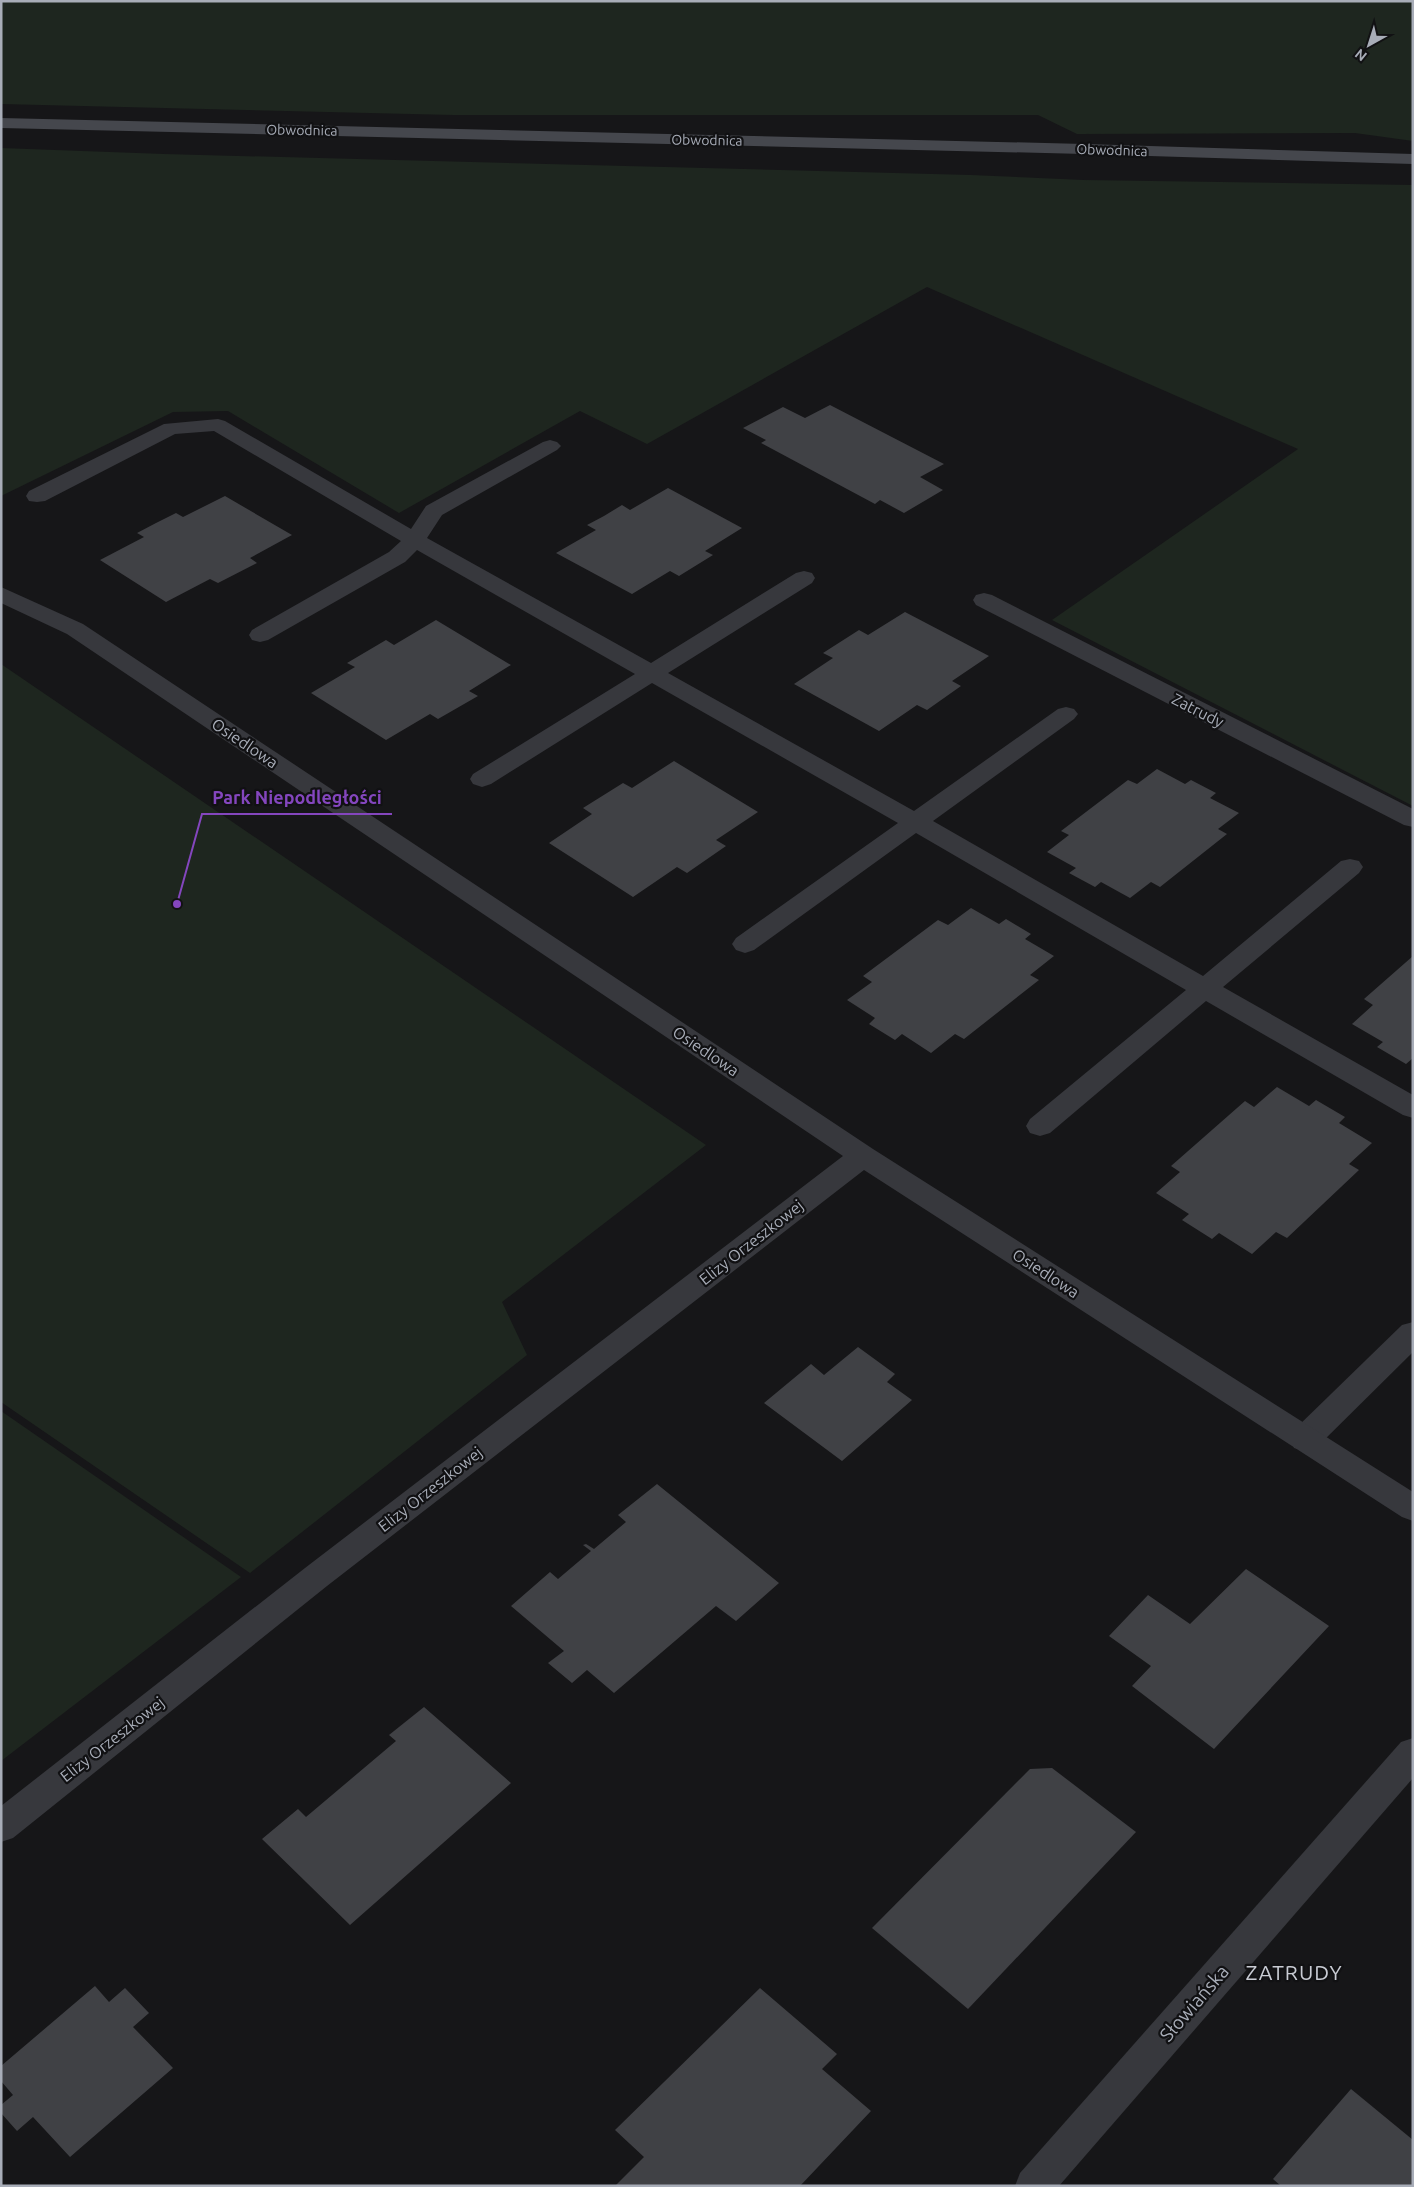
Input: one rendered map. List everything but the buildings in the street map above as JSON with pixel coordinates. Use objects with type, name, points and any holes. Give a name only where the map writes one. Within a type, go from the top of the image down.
[{"type":"main road","name":"Obwodnica","points":[[1,123],[1094,149],[1413,159]]},
{"type":"street","points":[[37,496],[171,428],[218,425],[415,540],[915,822],[1413,1108]]},
{"type":"street","points":[[260,635],[397,557],[415,540],[434,510],[550,446]]},
{"type":"street","points":[[482,780],[804,578]]},
{"type":"street","name":"Osiedlowa","points":[[1,594],[75,629],[863,1156],[1413,1508]]},
{"type":"street","name":"Zatrudy","points":[[984,600],[1413,819]]},
{"type":"street","points":[[744,944],[1066,714]]},
{"type":"street","points":[[1040,1126],[1350,867]]},
{"type":"street","name":"Elizy Orzeszkowej","points":[[1,1827],[323,1571],[863,1156]]},
{"type":"street","points":[[1305,1439],[1413,1333]]},
{"type":"street","name":"Słowiańska","points":[[1034,2186],[1413,1753]]},
{"type":"shaded area","points":[[1,1],[1413,1],[1413,141],[1355,133],[1077,134],[1038,115],[453,115],[1,104]]},
{"type":"shaded area","points":[[1,148],[971,175],[1084,180],[1413,185],[1413,806],[1052,620],[1298,449],[927,287],[647,444],[580,411],[399,513],[228,411],[173,412],[1,496]]},
{"type":"shaded area","points":[[1,664],[706,1145],[502,1302],[527,1355],[250,1573],[1,1402]]},
{"type":"shaded area","points":[[1,1411],[241,1577],[1,1761]]},
{"type":"place","name":"Park Niepodległości","points":[[177,904]]},
{"type":"district","name":"ZATRUDY","points":[[1294,1973]]}]
